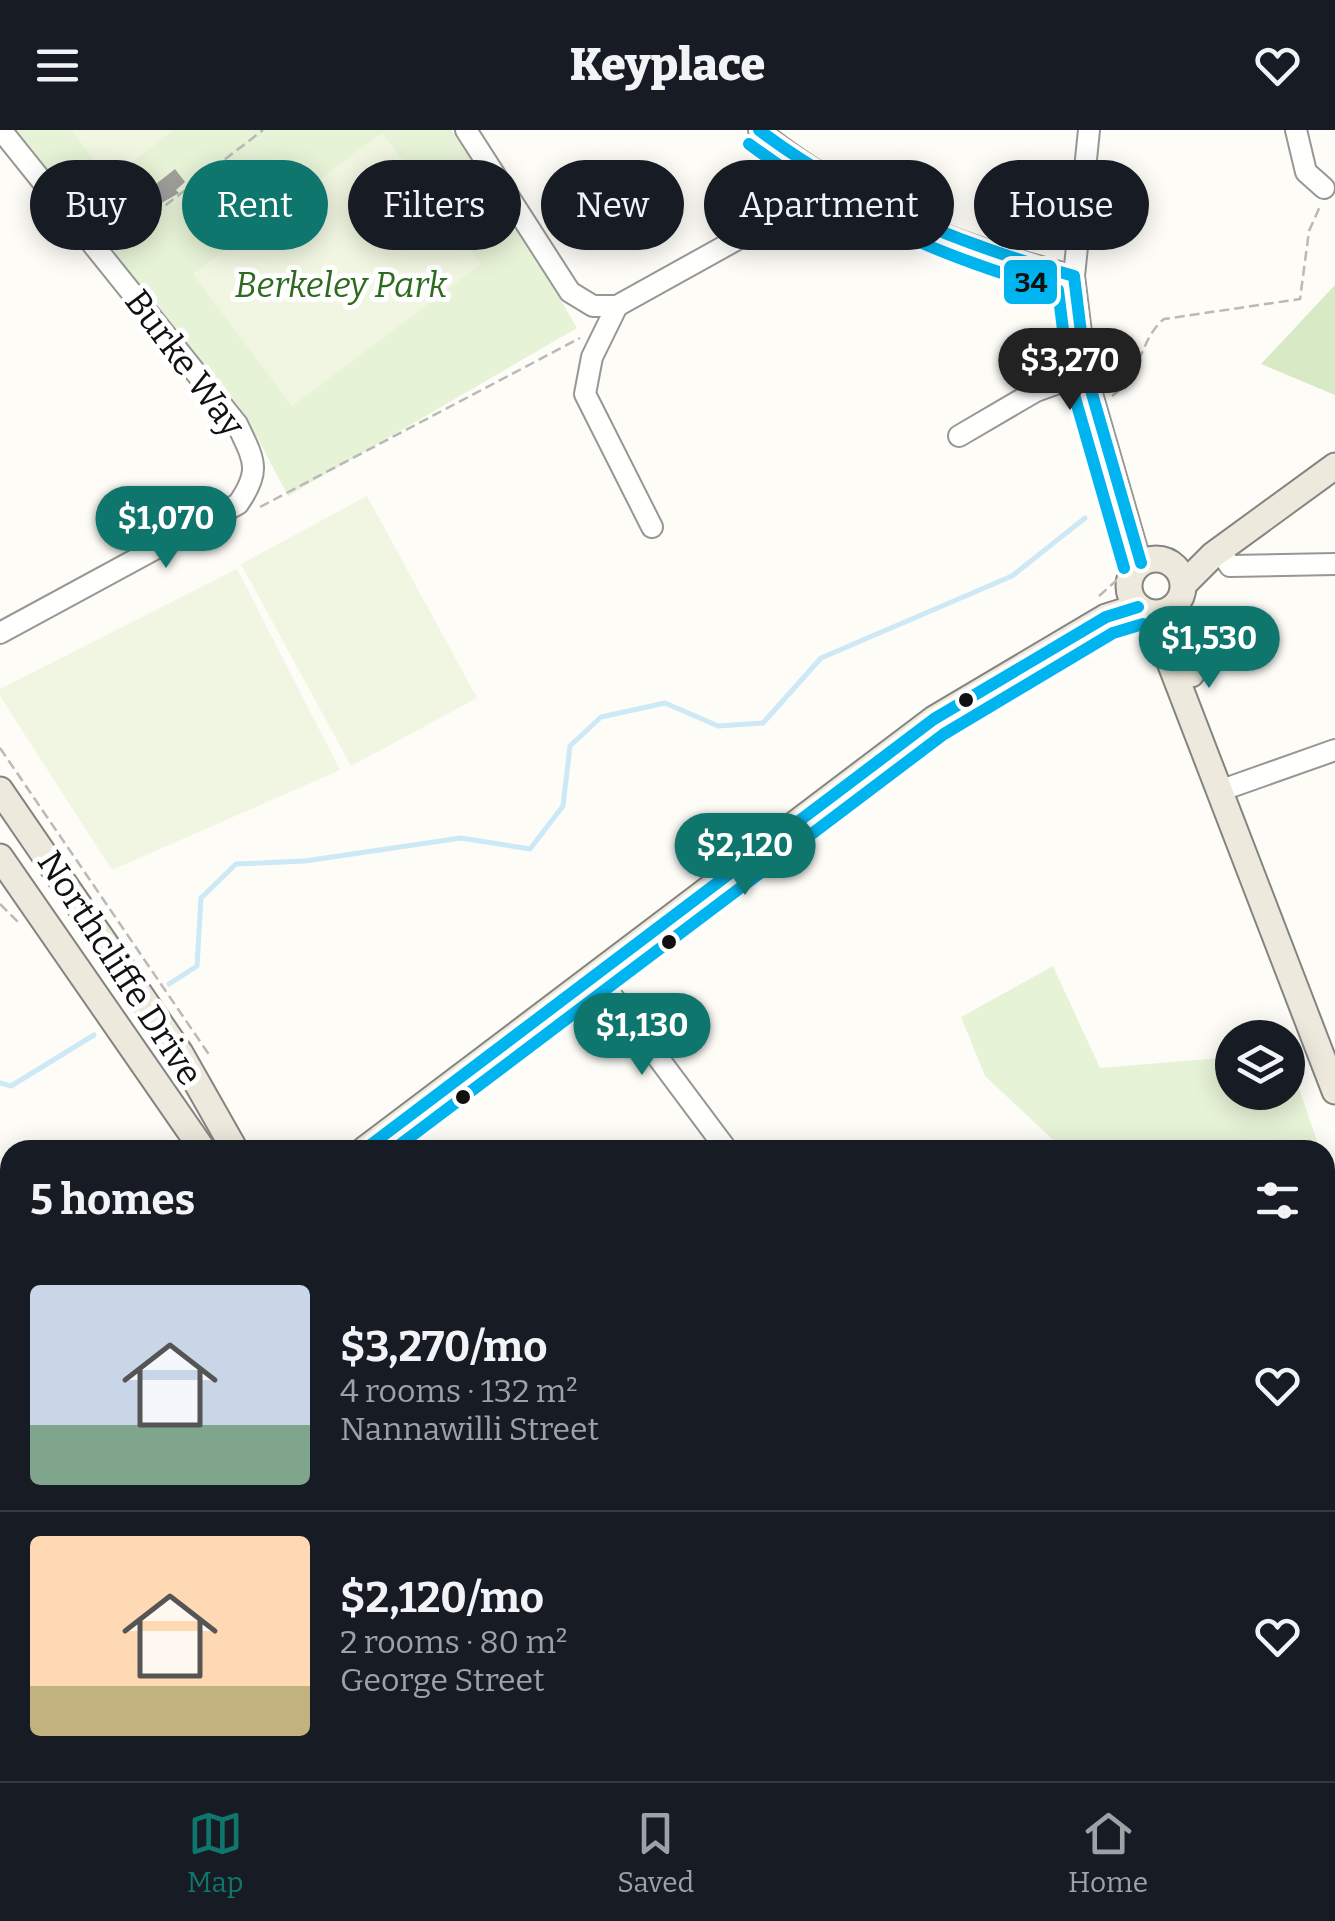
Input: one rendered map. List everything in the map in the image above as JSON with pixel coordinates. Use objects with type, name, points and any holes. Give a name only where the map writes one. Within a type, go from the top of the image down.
[{"type":"main road","points":[[377,1140],[934,719],[1103,606],[1216,553],[1335,466]]},
{"type":"main road","points":[[1152,583],[1176,627],[1214,746],[1222,790],[1334,1086]]},
{"type":"main road","name":"Northcliffe Drive","points":[[0,790],[180,1053],[229,1140]]},
{"type":"main road","name":"Northcliffe Drive","points":[[0,857],[196,1140]]},
{"type":"street","name":"Burke Way","points":[[0,633],[238,504],[254,480],[253,458],[238,424],[1,130]]},
{"type":"street","points":[[466,130],[570,292],[614,314]]},
{"type":"street","points":[[759,130],[802,160]]},
{"type":"street","points":[[1090,130],[1074,276],[1086,373],[1152,583]]},
{"type":"street","points":[[1296,130],[1306,172],[1324,188]]},
{"type":"street","points":[[954,242],[1074,276]]},
{"type":"street","points":[[652,527],[585,394],[592,356],[614,314],[724,250]]},
{"type":"street","points":[[959,436],[1036,392],[1086,373]]},
{"type":"street","points":[[1216,553],[1230,566],[1335,564]]},
{"type":"street","points":[[1222,790],[1335,750]]},
{"type":"street","points":[[597,976],[720,1140]]},
{"type":"path","points":[[102,253],[262,130]]},
{"type":"path","points":[[1093,404],[1116,394],[1134,374],[1154,327],[1164,319],[1300,300],[1309,231],[1324,188]]},
{"type":"path","points":[[249,513],[614,314]]},
{"type":"path","points":[[1103,606],[1117,580],[1152,583]]},
{"type":"path","points":[[0,748],[210,1056]]},
{"type":"green space","name":"Berkeley Park","points":[[13,130],[451,130],[473,160],[348,160],[348,250],[521,250],[521,232],[577,328],[288,496],[245,414],[111,250],[162,250],[162,160],[38,160]]},
{"type":"green space","points":[[71,130],[174,130],[135,160],[94,160]]},
{"type":"green space","points":[[382,133],[402,160],[348,160],[348,250],[470,250],[481,264],[292,406],[193,274],[225,250],[328,250],[328,173]]},
{"type":"green space","points":[[1335,285],[1335,395],[1261,364]]},
{"type":"green space","points":[[367,496],[477,698],[351,766],[241,564]]},
{"type":"green space","points":[[237,569],[340,770],[112,870],[0,696],[0,689]]},
{"type":"green space","points":[[1053,966],[1100,1068],[1215,1058],[1215,1110],[1305,1110],[1305,1106],[1317,1140],[1053,1140],[985,1076],[961,1017]]},
{"type":"building","points":[[175,169],[182,178],[176,190],[179,193],[162,203],[162,179]]},
{"type":"waterway","points":[[169,984],[197,966],[201,898],[236,864],[305,861],[461,838],[530,849],[563,806],[570,746],[601,717],[665,703],[718,726],[763,723],[821,658],[1012,576],[1085,518]]},
{"type":"waterway","points":[[0,1083],[11,1086],[94,1035]]},
{"type":"transit line","points":[[759,130],[833,179],[909,218],[990,250],[1074,276],[1086,373],[1141,563]]},
{"type":"transit line","name":"34","points":[[749,144],[821,192],[896,232],[975,264],[1058,290],[1069,377],[1124,568]]},
{"type":"transit line","points":[[377,1140],[934,719],[1106,617],[1138,607]]},
{"type":"transit line","name":"34","points":[[406,1140],[944,734],[1113,633],[1143,624]]}]
